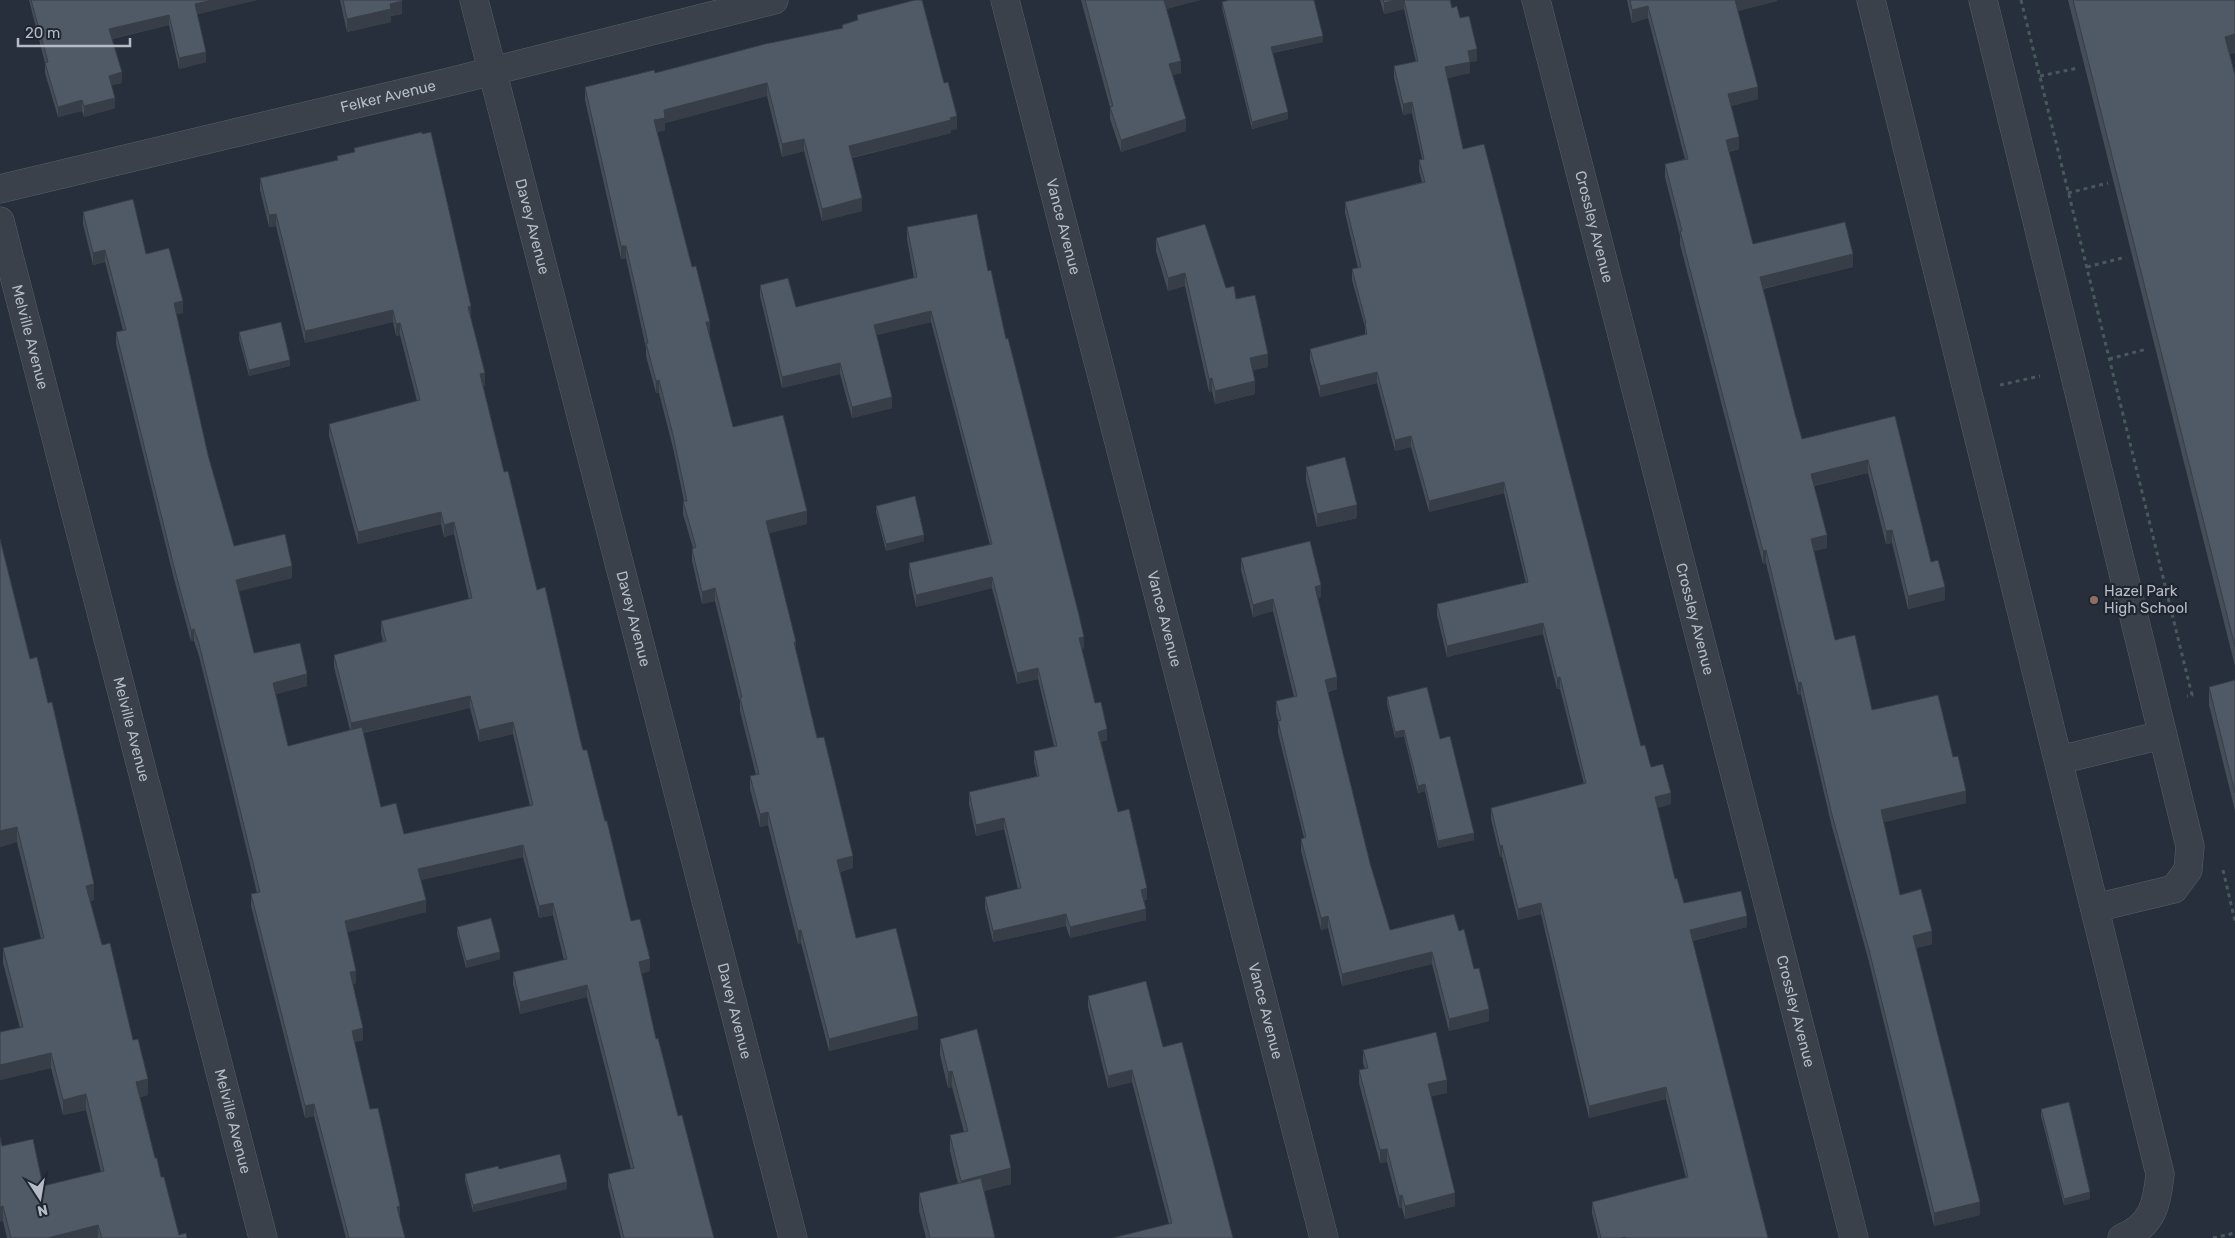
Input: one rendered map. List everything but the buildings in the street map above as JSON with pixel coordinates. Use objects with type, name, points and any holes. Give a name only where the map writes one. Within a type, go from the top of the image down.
[{"type":"street","name":"Davey Avenue","points":[[474,0],[793,1238]]},
{"type":"street","name":"Felker Avenue","points":[[0,189],[492,71],[774,0]]},
{"type":"street","name":"Vance Avenue","points":[[1005,0],[1324,1238]]},
{"type":"street","name":"Crossley Avenue","points":[[1536,0],[1854,1238]]},
{"type":"street","points":[[1871,0],[2160,1174],[2158,1201],[2145,1223],[2122,1238]]},
{"type":"street","points":[[1983,0],[2190,846],[2188,870],[2174,889],[2095,908]]},
{"type":"street","name":"Melville Avenue","points":[[0,221],[263,1238]]},
{"type":"street","points":[[2059,760],[2162,735]]},
{"type":"path","points":[[2040,76],[2078,68]]},
{"type":"path","points":[[2068,193],[2108,183]]},
{"type":"path","points":[[2087,267],[2126,257]]},
{"type":"path","points":[[2213,1238],[2235,1233]]},
{"type":"place","name":"Hazel Park High School","points":[[2094,600]]}]
